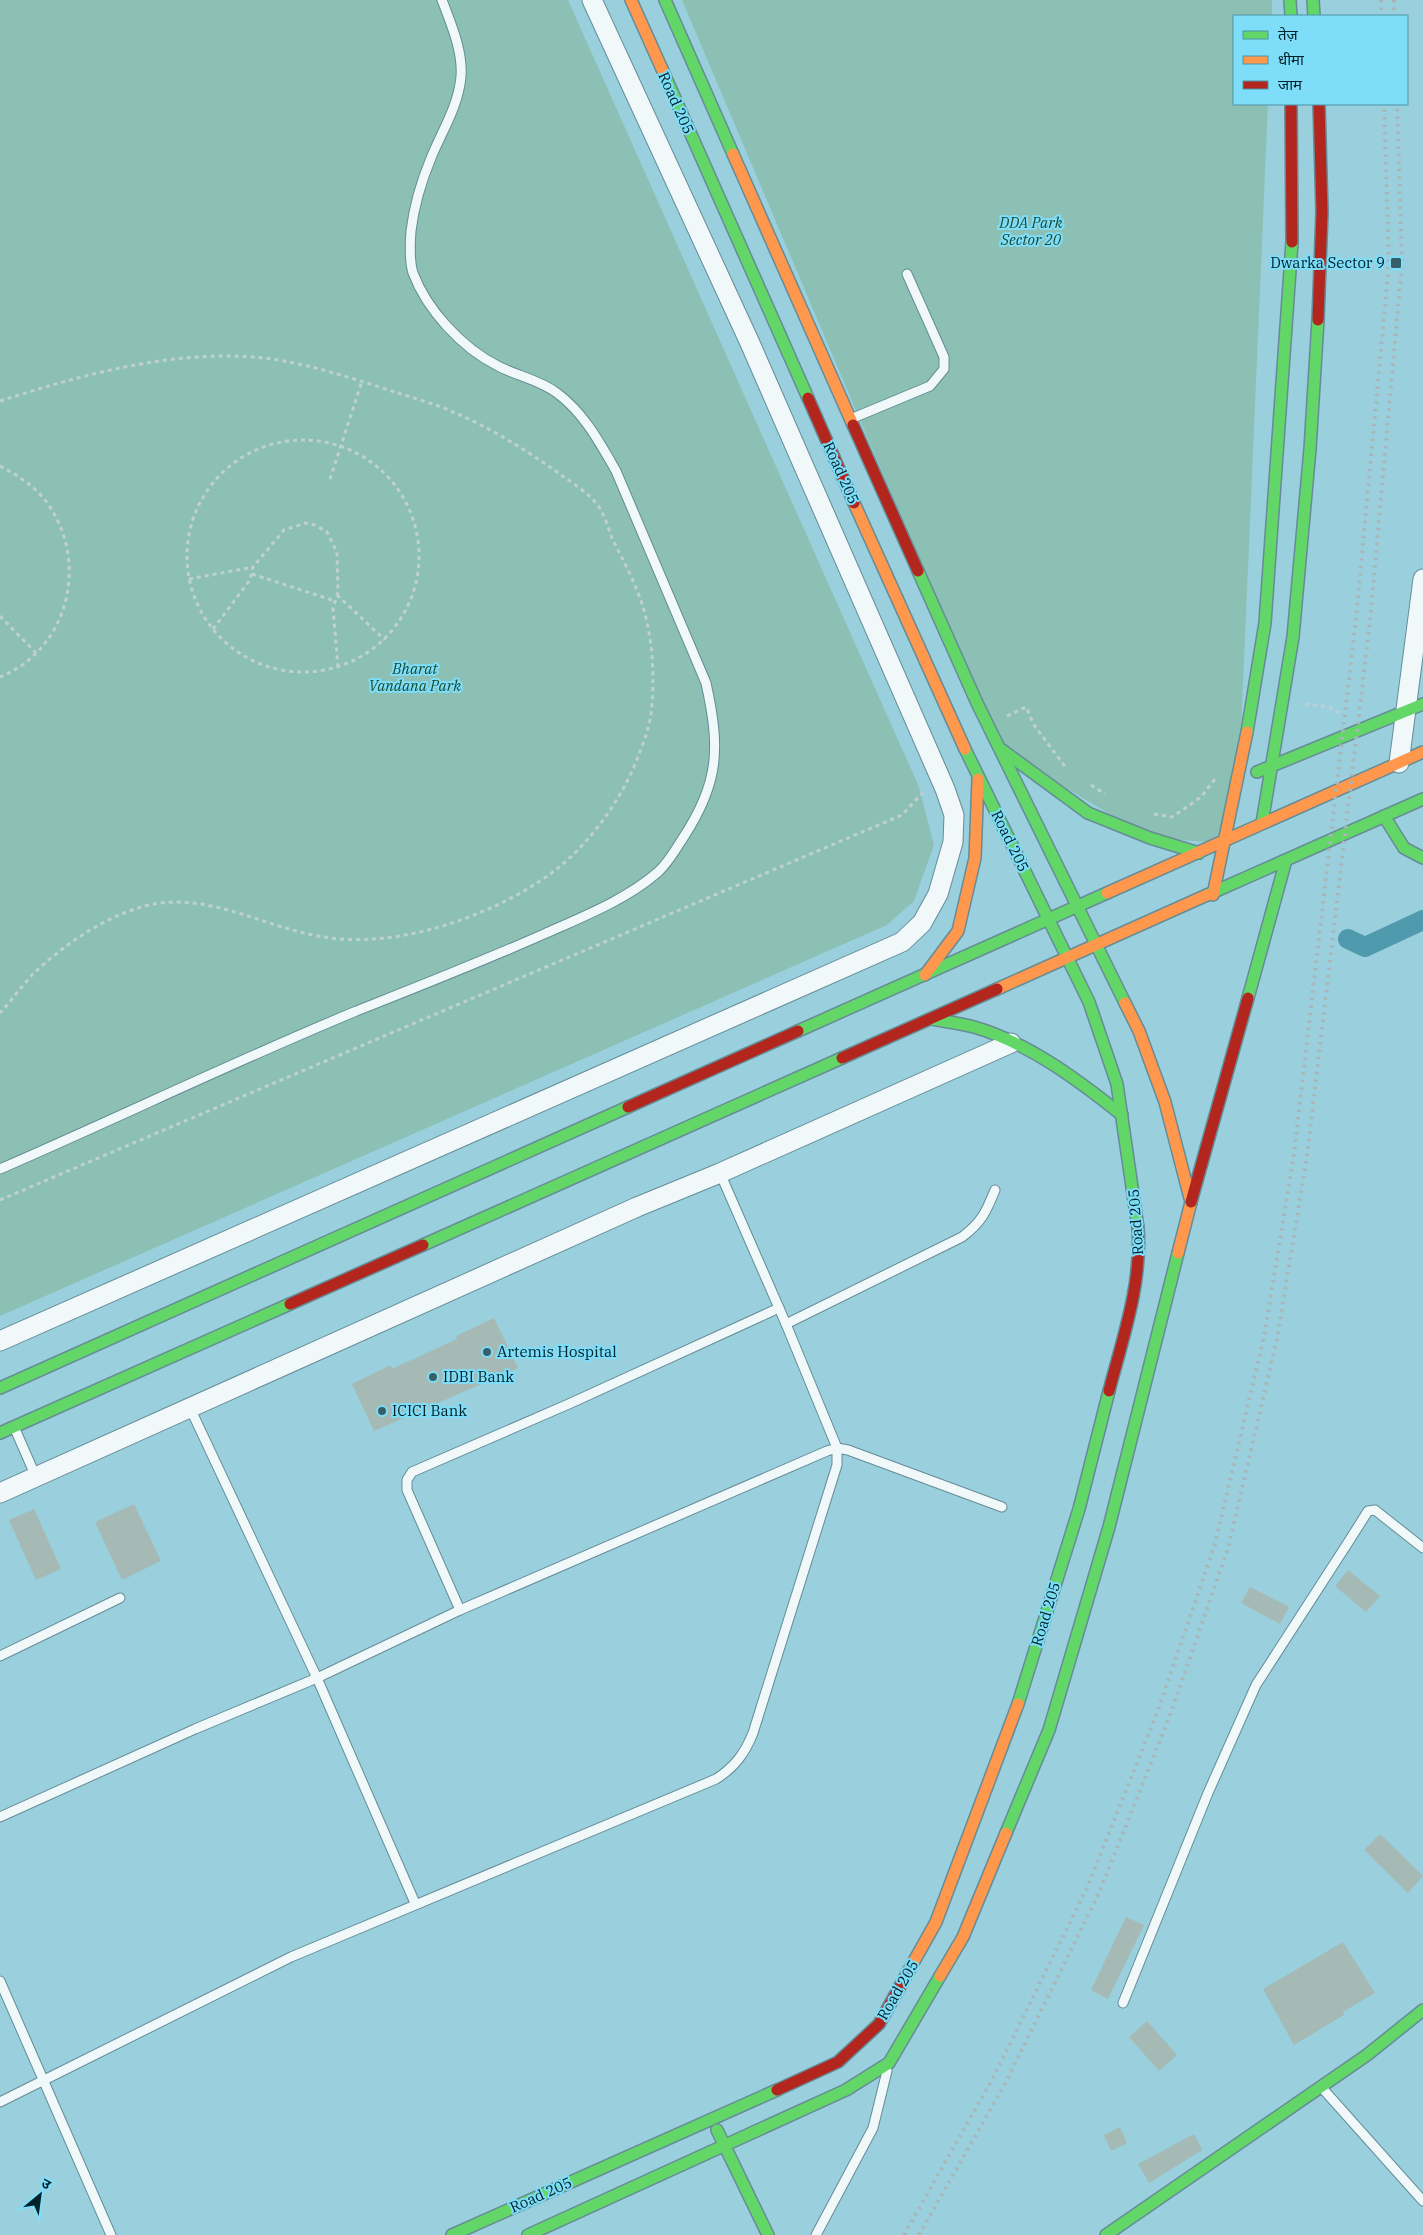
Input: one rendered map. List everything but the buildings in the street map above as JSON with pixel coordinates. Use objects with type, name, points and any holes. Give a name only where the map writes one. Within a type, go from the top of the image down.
[{"type":"main road","name":"Road 205","points":[[452,2235],[838,2062],[879,2024],[936,1922],[1014,1718],[1079,1509],[1133,1300],[1140,1256],[1137,1208],[1117,1084],[1089,1002],[945,708],[630,0]]},
{"type":"main road","name":"Road 205","points":[[528,2235],[846,2090],[889,2063],[963,1937],[1049,1730],[1109,1527],[1191,1202],[1165,1102],[1139,1031],[988,726],[665,0]]},
{"type":"main road","points":[[1290,0],[1291,15]]},
{"type":"main road","points":[[1313,0],[1314,15]]},
{"type":"main road","points":[[1213,895],[1239,777],[1265,623],[1292,248],[1291,105]]},
{"type":"main road","points":[[1262,823],[1293,637],[1317,354],[1322,212],[1319,105]]},
{"type":"main road","points":[[1239,777],[1270,768],[1415,708]]},
{"type":"main road","points":[[999,748],[1088,813],[1150,838],[1199,853]]},
{"type":"main road","points":[[0,1388],[1423,752]]},
{"type":"main road","points":[[925,976],[958,931],[975,858],[978,777]]},
{"type":"main road","points":[[0,1433],[1213,895],[1423,799]]},
{"type":"main road","points":[[1384,816],[1404,849],[1413,856],[1423,858]]},
{"type":"main road","points":[[1191,1202],[1286,860]]},
{"type":"main road","points":[[932,1020],[974,1027],[1011,1043],[1085,1085],[1122,1114]]},
{"type":"main road","points":[[1106,2235],[1367,2056],[1423,2010]]},
{"type":"main road","points":[[712,2118],[768,2235]]},
{"type":"street","points":[[0,1340],[902,942],[922,923],[938,894],[953,842],[954,815],[749,341],[592,0]]},
{"type":"street","points":[[1398,763],[1415,708],[1423,579]]},
{"type":"street","points":[[0,1493],[637,1207],[720,1173],[1011,1043]]},
{"type":"lane","points":[[0,1169],[300,1034],[590,914],[640,885],[659,871],[695,820],[705,798],[713,773],[716,747],[713,715],[706,683],[616,471],[598,438],[575,410],[556,393],[477,354],[457,336],[436,312],[420,289],[412,270],[410,242],[414,207],[430,159],[457,101],[461,74],[457,42],[442,0]]},
{"type":"lane","points":[[851,419],[930,386],[939,378],[944,368],[944,357],[907,274]]},
{"type":"lane","points":[[0,2102],[291,1957],[415,1903],[546,1852],[716,1779],[730,1770],[746,1750],[837,1465],[837,1448],[786,1324],[720,1173]]},
{"type":"lane","points":[[786,1324],[962,1237],[977,1226],[984,1216],[994,1190]]},
{"type":"lane","points":[[460,1610],[407,1490],[407,1480],[412,1472],[571,1403],[779,1308]]},
{"type":"lane","points":[[190,1408],[317,1678],[415,1903]]},
{"type":"lane","points":[[14,1427],[36,1477]]},
{"type":"lane","points":[[0,1817],[195,1729],[317,1678],[460,1610],[827,1450],[837,1448],[848,1450],[1002,1506]]},
{"type":"lane","points":[[1123,2003],[1208,1792],[1256,1685],[1349,1541],[1362,1517],[1368,1511],[1375,1510],[1423,1548]]},
{"type":"lane","points":[[0,1656],[120,1598]]},
{"type":"lane","points":[[0,1980],[112,2235]]},
{"type":"lane","points":[[816,2235],[874,2128],[889,2063]]},
{"type":"lane","points":[[1322,2087],[1423,2201]]},
{"type":"path","points":[[0,401],[70,378],[119,367],[198,357],[256,357],[336,373],[452,411],[530,453],[575,484],[598,506],[647,620],[652,660],[652,704],[648,734],[629,778],[614,804],[581,846],[559,867],[517,894],[451,922],[375,939],[325,938],[223,908],[191,902],[147,906],[115,918],[84,935],[53,956],[29,978],[1,1011]]},
{"type":"path","points":[[330,479],[362,381]]},
{"type":"path","points":[[300,440],[323,442],[340,446],[366,458],[384,473],[399,490],[411,510],[418,532],[420,555],[418,577],[412,599],[402,619],[371,652],[351,663],[338,667],[307,672],[284,671],[262,665],[242,655],[213,629],[198,605],[189,579],[187,561],[188,538],[194,515],[204,495],[235,461],[256,450],[277,443],[300,440]]},
{"type":"path","points":[[0,466],[35,488],[50,505],[68,546],[70,568],[69,590],[63,612],[53,632],[36,653],[22,665],[0,677]]},
{"type":"path","points":[[213,629],[250,580],[253,567],[284,530],[306,523],[315,525],[327,532],[337,552],[338,594],[333,608],[338,667]]},
{"type":"path","points":[[189,579],[253,567]]},
{"type":"path","points":[[252,574],[335,601]]},
{"type":"path","points":[[338,594],[384,640]]},
{"type":"path","points":[[0,616],[36,653]]},
{"type":"path","points":[[1282,701],[1329,707],[1367,728]]},
{"type":"path","points":[[988,726],[1026,707],[1034,724],[1069,770]]},
{"type":"path","points":[[0,1200],[902,815],[929,786],[934,765]]},
{"type":"path","points":[[1146,812],[1172,817],[1201,797],[1218,774]]},
{"type":"path","points":[[1084,780],[1106,795]]},
{"type":"green space","name":"Bharat Vandana Park","points":[[0,0],[568,0],[919,787],[934,845],[914,901],[887,925],[0,1316]]},
{"type":"green space","name":"DDA Park Sector 20","points":[[682,0],[1272,0],[1272,15],[1233,15],[1233,105],[1268,105],[1239,777],[1223,843],[1150,838],[999,748]]},
{"type":"waterway","points":[[1348,939],[1365,947],[1423,920]]},
{"type":"railway","points":[[1381,0],[1381,15]]},
{"type":"railway","points":[[1394,0],[1394,15]]},
{"type":"railway","points":[[904,2235],[994,2076],[1087,1888],[1157,1713],[1215,1544],[1264,1337],[1294,1154],[1356,619],[1389,263],[1384,105]]},
{"type":"railway","points":[[919,2235],[1006,2082],[1099,1893],[1169,1718],[1228,1548],[1277,1339],[1307,1156],[1370,621],[1402,263],[1397,105]]},
{"type":"traffic: fast","points":[[665,0],[733,154]]},
{"type":"traffic: fast","points":[[1290,0],[1291,15]]},
{"type":"traffic: fast","points":[[1313,0],[1314,15]]},
{"type":"traffic: fast","points":[[662,69],[808,398]]},
{"type":"traffic: fast","points":[[1247,732],[1265,623],[1292,242]]},
{"type":"traffic: fast","points":[[1262,823],[1293,637],[1310,449],[1318,320]]},
{"type":"traffic: fast","points":[[918,571],[977,703],[1125,1003]]},
{"type":"traffic: fast","points":[[1257,772],[1423,704]]},
{"type":"traffic: fast","points":[[965,749],[1089,1002],[1117,1084],[1138,1228]]},
{"type":"traffic: fast","points":[[1002,750],[1088,813],[1150,838],[1199,853]]},
{"type":"traffic: fast","points":[[1207,895],[1423,799]]},
{"type":"traffic: fast","points":[[1384,816],[1404,848],[1423,858]]},
{"type":"traffic: fast","points":[[1248,998],[1286,860]]},
{"type":"traffic: fast","points":[[798,1031],[1107,893]]},
{"type":"traffic: fast","points":[[932,1019],[964,1024],[1014,1043],[1052,1064],[1122,1115]]},
{"type":"traffic: fast","points":[[423,1245],[842,1058]]},
{"type":"traffic: fast","points":[[0,1388],[628,1107]]},
{"type":"traffic: fast","points":[[1006,1833],[1049,1730],[1109,1527],[1178,1253]]},
{"type":"traffic: fast","points":[[0,1433],[290,1304]]},
{"type":"traffic: fast","points":[[1018,1704],[1079,1509],[1109,1391]]},
{"type":"traffic: fast","points":[[528,2235],[846,2090],[889,2063],[940,1976]]},
{"type":"traffic: fast","points":[[1106,2235],[1367,2055],[1423,2010]]},
{"type":"traffic: fast","points":[[452,2235],[777,2090]]},
{"type":"traffic: fast","points":[[717,2130],[768,2235]]},
{"type":"traffic: slow","points":[[631,0],[662,69]]},
{"type":"traffic: slow","points":[[733,154],[853,425]]},
{"type":"traffic: slow","points":[[854,503],[965,749]]},
{"type":"traffic: slow","points":[[1213,895],[1247,732]]},
{"type":"traffic: slow","points":[[1107,893],[1423,752]]},
{"type":"traffic: slow","points":[[925,975],[958,931],[975,858],[978,779]]},
{"type":"traffic: slow","points":[[997,989],[1207,895]]},
{"type":"traffic: slow","points":[[1125,1003],[1139,1031],[1165,1102],[1191,1202],[1178,1253]]},
{"type":"traffic: slow","points":[[908,1972],[936,1922],[1018,1704]]},
{"type":"traffic: slow","points":[[940,1976],[963,1937],[1006,1833]]},
{"type":"traffic: jam","points":[[1291,105],[1292,242]]},
{"type":"traffic: jam","points":[[1318,320],[1322,212],[1319,105]]},
{"type":"traffic: jam","points":[[808,398],[854,503]]},
{"type":"traffic: jam","points":[[853,425],[918,571]]},
{"type":"traffic: jam","points":[[842,1058],[997,989]]},
{"type":"traffic: jam","points":[[1191,1202],[1248,998]]},
{"type":"traffic: jam","points":[[628,1107],[798,1031]]},
{"type":"traffic: jam","points":[[1109,1391],[1134,1290],[1137,1270],[1138,1228]]},
{"type":"traffic: jam","points":[[290,1304],[423,1245]]},
{"type":"traffic: jam","points":[[777,2090],[838,2062],[879,2024],[908,1972]]},
{"type":"place","name":"Dwarka Sector 9","points":[[1396,263]]},
{"type":"place","name":"Artemis Hospital","points":[[487,1352]]},
{"type":"place","name":"IDBI Bank","points":[[433,1377]]},
{"type":"place","name":"ICICI Bank","points":[[382,1411]]}]
